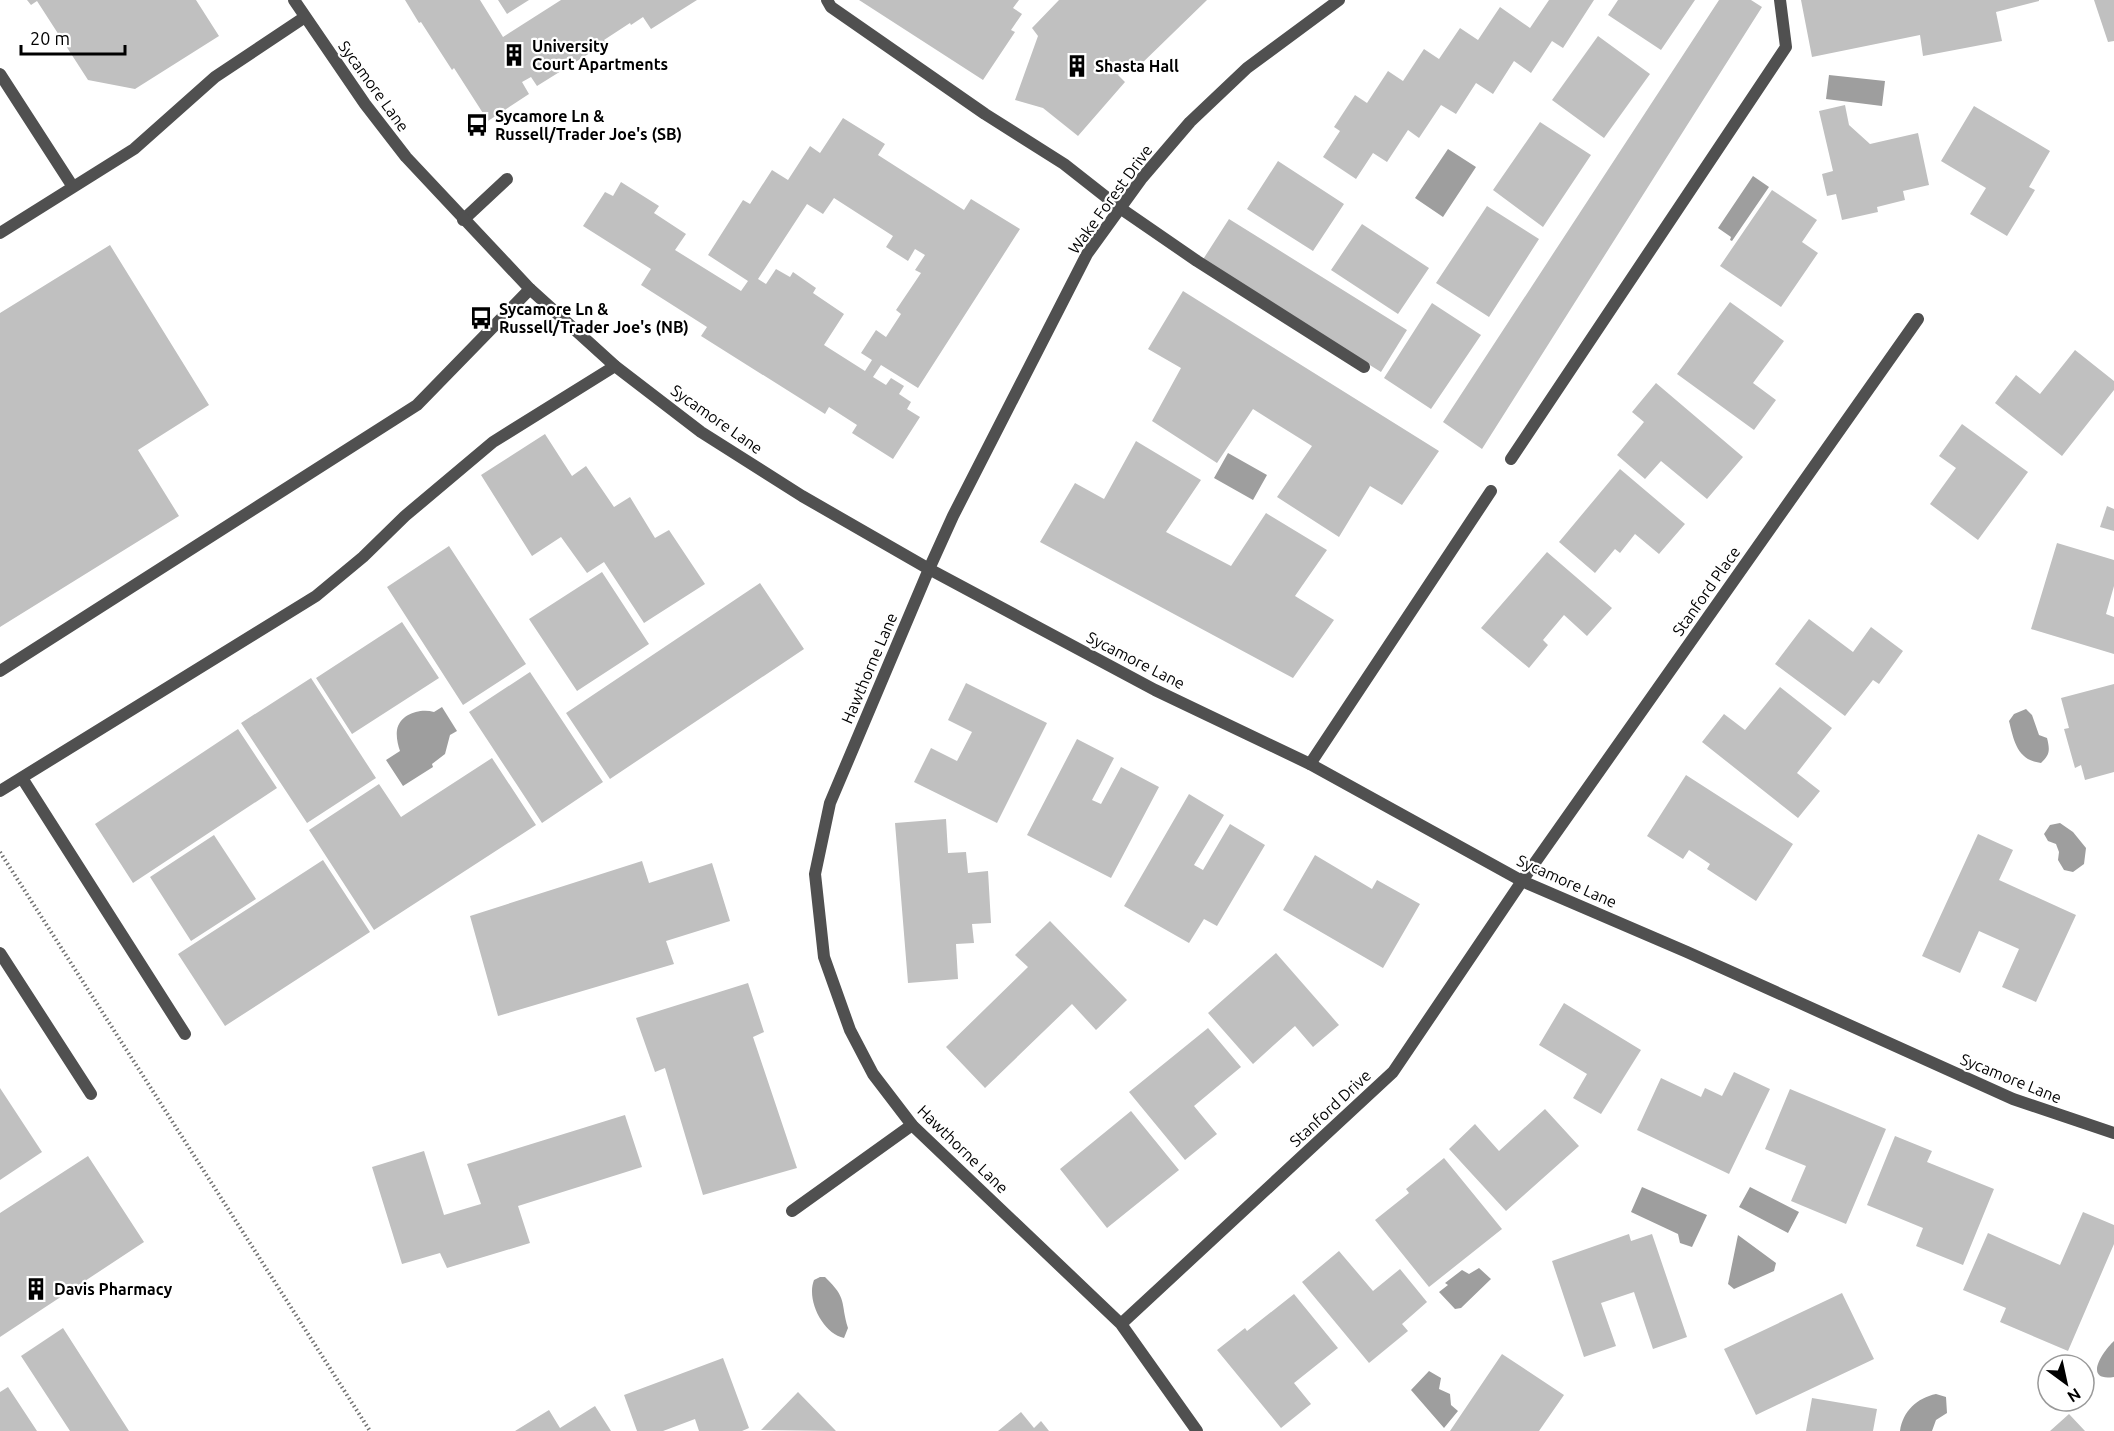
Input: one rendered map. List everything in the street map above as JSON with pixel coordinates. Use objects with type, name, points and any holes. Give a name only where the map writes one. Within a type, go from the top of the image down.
[{"type":"street","name":"Sycamore Lane","points":[[294,0],[365,104],[406,157],[530,289],[615,366],[701,432],[802,496],[929,569],[1155,690],[1310,764],[1522,881],[1687,952],[2013,1099],[2114,1133]]},
{"type":"street","points":[[826,0],[831,7],[986,114],[1064,164],[1120,208],[1197,261],[1364,367]]},
{"type":"street","name":"Wake Forest Drive","points":[[929,569],[1087,254],[1120,208],[1142,178],[1190,122],[1222,91],[1247,68],[1339,0]]},
{"type":"street","points":[[1511,459],[1786,47],[1780,0]]},
{"type":"street","points":[[0,233],[134,148],[215,77],[304,16]]},
{"type":"street","points":[[0,74],[73,187]]},
{"type":"street","points":[[463,220],[507,179]]},
{"type":"street","points":[[0,671],[417,405],[530,289]]},
{"type":"street","name":"Stanford Place","points":[[1522,881],[1918,319]]},
{"type":"street","points":[[0,791],[316,596],[405,516],[493,442],[615,366]]},
{"type":"street","points":[[1310,764],[1491,491]]},
{"type":"street","name":"Hawthorne Lane","points":[[929,569],[830,803],[816,874],[824,957],[850,1029],[873,1074],[912,1125],[1121,1324],[1197,1431]]},
{"type":"street","points":[[22,778],[185,1034]]},
{"type":"street","name":"Stanford Drive","points":[[1121,1324],[1393,1072],[1522,881]]},
{"type":"street","points":[[0,953],[91,1094]]},
{"type":"street","points":[[792,1210],[912,1125]]},
{"type":"path","points":[[0,852],[370,1431]]},
{"type":"shaded area","points":[[1829,75],[1885,81],[1882,106],[1826,99]]},
{"type":"shaded area","points":[[1448,149],[1476,167],[1443,217],[1415,198]]},
{"type":"shaded area","points":[[1753,176],[1769,187],[1732,241],[1731,237],[1718,228]]},
{"type":"shaded area","points":[[1228,453],[1267,475],[1253,500],[1214,478]]},
{"type":"shaded area","points":[[442,707],[457,731],[450,735],[445,754],[432,764],[433,767],[403,786],[386,760],[400,751],[397,735],[399,724],[411,714],[423,711],[434,712]]},
{"type":"shaded area","points":[[2026,709],[2032,715],[2039,735],[2047,738],[2048,752],[2041,763],[2022,754],[2013,736],[2009,721],[2014,714]]},
{"type":"shaded area","points":[[2060,823],[2073,832],[2086,848],[2084,864],[2073,872],[2064,870],[2058,860],[2059,852],[2056,844],[2048,841],[2044,834],[2050,825]]},
{"type":"shaded area","points":[[1642,1187],[1707,1215],[1692,1247],[1680,1243],[1678,1234],[1631,1212]]},
{"type":"shaded area","points":[[1750,1187],[1799,1212],[1788,1233],[1739,1207]]},
{"type":"shaded area","points":[[1738,1235],[1776,1263],[1774,1271],[1734,1289],[1728,1284]]},
{"type":"shaded area","points":[[1479,1268],[1491,1279],[1461,1308],[1455,1309],[1439,1292],[1448,1285],[1445,1283],[1462,1270],[1469,1274]]},
{"type":"shaded area","points":[[825,1277],[832,1284],[842,1301],[848,1328],[844,1338],[829,1330],[814,1306],[812,1288],[814,1280]]},
{"type":"shaded area","points":[[2114,1341],[2114,1377],[2104,1377],[2099,1375],[2098,1365]]},
{"type":"shaded area","points":[[1429,1371],[1441,1378],[1439,1389],[1450,1394],[1451,1405],[1458,1411],[1444,1428],[1411,1390]]},
{"type":"shaded area","points":[[1936,1394],[1946,1397],[1947,1413],[1936,1420],[1932,1431],[1900,1431],[1904,1417],[1912,1406]]},
{"type":"building","points":[[27,0],[196,0],[219,36],[135,89],[88,80],[37,1],[31,5]]},
{"type":"building","name":"University Court Apartments","points":[[405,0],[480,0],[503,37],[561,0],[697,0],[651,29],[643,17],[631,25],[630,23],[604,40],[606,43],[537,86],[531,77],[522,82],[529,94],[488,121],[454,68],[452,70]]},
{"type":"building","points":[[498,0],[529,0],[507,14]]},
{"type":"building","points":[[859,0],[1019,0],[1013,8],[1022,14],[1011,30],[1015,32],[983,80]]},
{"type":"building","name":"Shasta Hall","points":[[1059,0],[1207,0],[1136,69],[1129,62],[1118,75],[1125,82],[1078,136],[1043,108],[1015,100],[1038,36],[1032,28]]},
{"type":"building","points":[[1549,0],[1594,0],[1563,48],[1552,41],[1531,73],[1514,61],[1493,94],[1476,83],[1456,114],[1441,105],[1419,138],[1408,130],[1387,162],[1373,153],[1356,179],[1323,157],[1340,131],[1334,127],[1355,95],[1367,103],[1388,71],[1403,81],[1424,49],[1439,59],[1460,28],[1478,40],[1500,7],[1530,28]]},
{"type":"building","points":[[1618,0],[1695,0],[1661,50],[1608,15]]},
{"type":"building","points":[[1719,0],[1751,0],[1762,7],[1482,449],[1443,422]]},
{"type":"building","points":[[1801,0],[2039,1],[1996,12],[2002,41],[1923,56],[1920,35],[1812,57]]},
{"type":"building","points":[[2094,0],[2114,0],[2114,41],[2108,42]]},
{"type":"building","points":[[1598,36],[1650,74],[1604,138],[1552,100]]},
{"type":"building","points":[[1845,105],[1849,125],[1870,144],[1918,133],[1929,185],[1903,191],[1905,200],[1877,207],[1878,212],[1842,220],[1836,194],[1827,196],[1822,174],[1833,171],[1819,111]]},
{"type":"building","points":[[1974,106],[2050,151],[2029,187],[2035,190],[2007,236],[1970,214],[1986,188],[1941,161]]},
{"type":"building","points":[[843,118],[885,144],[878,155],[964,210],[971,199],[1020,229],[918,388],[881,365],[873,377],[886,385],[891,378],[904,386],[899,394],[911,402],[907,409],[920,417],[893,459],[852,433],[857,425],[829,407],[825,414],[701,336],[707,327],[641,285],[651,269],[583,226],[605,192],[613,196],[621,182],[659,206],[654,213],[686,234],[675,250],[741,291],[748,281],[708,255],[743,200],[750,204],[772,170],[788,180],[810,146],[820,153]],"holes":[[[834,198],[893,236],[886,247],[908,261],[915,249],[925,255],[915,270],[921,273],[896,310],[901,314],[886,337],[876,330],[861,353],[872,360],[865,371],[824,345],[844,314],[813,293],[816,288],[793,272],[790,277],[776,269],[766,284],[758,279],[807,204],[823,214]]]},
{"type":"building","points":[[1540,122],[1591,155],[1543,227],[1493,190]]},
{"type":"building","points":[[1278,161],[1344,204],[1313,251],[1247,209]]},
{"type":"building","points":[[1772,190],[1817,220],[1802,242],[1818,253],[1781,307],[1720,266]]},
{"type":"building","points":[[1487,206],[1539,239],[1489,317],[1436,283]]},
{"type":"building","points":[[1229,219],[1407,330],[1381,372],[1202,261]]},
{"type":"building","points":[[1362,224],[1429,268],[1398,314],[1331,270]]},
{"type":"building","points":[[110,245],[209,405],[138,450],[179,516],[0,627],[0,313]]},
{"type":"building","points":[[1183,291],[1439,451],[1402,505],[1370,486],[1339,537],[1277,497],[1312,446],[1253,409],[1217,463],[1152,421],[1181,368],[1148,349]]},
{"type":"building","points":[[1730,302],[1784,341],[1753,383],[1776,400],[1754,430],[1677,374]]},
{"type":"building","points":[[1432,303],[1481,335],[1431,409],[1384,378]]},
{"type":"building","points":[[2075,350],[2114,381],[2114,390],[2062,456],[1995,403],[2016,375],[2040,394]]},
{"type":"building","points":[[1656,383],[1743,457],[1707,499],[1661,461],[1645,479],[1617,455],[1644,422],[1632,412]]},
{"type":"building","points":[[1962,424],[2028,472],[1978,540],[1930,504],[1956,468],[1939,456]]},
{"type":"building","points":[[545,434],[572,476],[586,466],[614,507],[630,497],[655,538],[669,530],[705,584],[644,623],[604,562],[587,573],[561,537],[532,556],[481,475]]},
{"type":"building","points":[[1136,441],[1201,480],[1166,532],[1231,566],[1266,513],[1327,550],[1295,596],[1334,620],[1293,678],[1040,542],[1075,483],[1104,499]]},
{"type":"building","points":[[1620,469],[1685,524],[1659,554],[1635,534],[1620,553],[1615,549],[1595,573],[1559,542]]},
{"type":"building","points":[[2107,506],[2114,509],[2114,531],[2100,527]]},
{"type":"building","points":[[2057,543],[2114,560],[2114,586],[2106,614],[2114,617],[2114,654],[2031,629]]},
{"type":"building","points":[[449,546],[526,664],[463,705],[387,587]]},
{"type":"building","points":[[1547,552],[1612,608],[1587,636],[1564,615],[1543,640],[1548,645],[1529,668],[1481,628]]},
{"type":"building","points":[[602,572],[649,644],[577,691],[529,619]]},
{"type":"building","points":[[760,583],[804,649],[610,779],[566,713]]},
{"type":"building","points":[[1809,619],[1853,652],[1871,627],[1903,651],[1879,684],[1873,680],[1845,716],[1775,664]]},
{"type":"building","points":[[402,622],[439,678],[352,734],[316,678]]},
{"type":"building","points":[[530,672],[603,782],[542,823],[469,712]]},
{"type":"building","points":[[311,678],[376,778],[307,823],[241,723]]},
{"type":"building","points":[[966,683],[1047,723],[997,823],[914,782],[931,748],[957,761],[972,732],[948,720]]},
{"type":"building","points":[[2114,684],[2114,772],[2085,780],[2081,765],[2075,768],[2064,729],[2069,728],[2061,698]]},
{"type":"building","points":[[1780,687],[1832,728],[1797,773],[1820,791],[1798,818],[1702,742],[1724,714],[1745,730]]},
{"type":"building","points":[[238,729],[277,788],[133,883],[95,824]]},
{"type":"building","points":[[1077,739],[1114,758],[1092,800],[1101,804],[1121,767],[1159,787],[1111,878],[1027,835]]},
{"type":"building","points":[[492,758],[536,825],[374,930],[309,830],[379,784],[401,817]]},
{"type":"building","points":[[1686,775],[1793,844],[1756,901],[1707,869],[1710,864],[1689,850],[1683,859],[1647,836]]},
{"type":"building","points":[[1189,794],[1224,815],[1194,865],[1203,870],[1230,824],[1265,845],[1217,926],[1204,919],[1189,943],[1124,906]]},
{"type":"building","points":[[946,819],[948,853],[966,852],[968,873],[988,871],[991,923],[972,924],[974,943],[956,944],[958,979],[908,983],[895,823]]},
{"type":"building","points":[[1978,834],[2013,850],[1999,880],[2076,915],[2036,1002],[2002,987],[2019,949],[1979,931],[1960,973],[1922,956]]},
{"type":"building","points":[[214,835],[256,899],[191,941],[150,877]]},
{"type":"building","points":[[1315,855],[1372,889],[1377,880],[1420,904],[1383,968],[1283,910]]},
{"type":"building","points":[[323,860],[370,932],[225,1026],[178,954]]},
{"type":"building","points":[[642,861],[649,883],[712,863],[730,921],[666,941],[674,964],[498,1016],[470,916]]},
{"type":"building","points":[[1050,921],[1127,1000],[1096,1030],[1072,1004],[985,1088],[946,1047],[1028,967],[1015,955]]},
{"type":"building","points":[[1276,953],[1339,1025],[1313,1047],[1295,1026],[1253,1064],[1208,1013]]},
{"type":"building","points":[[748,983],[764,1032],[753,1037],[797,1168],[703,1195],[665,1068],[655,1072],[636,1018]]},
{"type":"building","points":[[1564,1003],[1641,1050],[1601,1114],[1573,1098],[1587,1074],[1539,1045]]},
{"type":"building","points":[[1208,1028],[1241,1067],[1194,1106],[1217,1134],[1185,1160],[1129,1092]]},
{"type":"building","points":[[1734,1072],[1770,1089],[1729,1174],[1637,1130],[1661,1078],[1701,1097],[1705,1088],[1722,1096]]},
{"type":"building","points":[[0,1088],[42,1152],[0,1180]]},
{"type":"building","points":[[1790,1089],[1886,1129],[1846,1224],[1791,1201],[1806,1166],[1765,1149]]},
{"type":"building","points":[[1545,1109],[1579,1146],[1506,1211],[1449,1149],[1475,1124],[1499,1151]]},
{"type":"building","points":[[1131,1111],[1179,1170],[1107,1228],[1060,1169]]},
{"type":"building","points":[[625,1115],[642,1167],[518,1206],[530,1243],[447,1268],[440,1253],[402,1264],[372,1167],[424,1151],[444,1215],[481,1204],[467,1164]]},
{"type":"building","points":[[1895,1136],[1932,1151],[1927,1162],[1994,1189],[1963,1265],[1916,1246],[1923,1228],[1867,1205]]},
{"type":"building","name":"Davis Pharmacy","points":[[88,1156],[144,1242],[0,1337],[0,1213]]},
{"type":"building","points":[[1444,1158],[1502,1229],[1429,1287],[1375,1220],[1409,1193],[1406,1189]]},
{"type":"building","points":[[2083,1212],[2114,1225],[2114,1244],[2068,1351],[2000,1322],[2006,1308],[1963,1290],[1988,1233],[2060,1265]]},
{"type":"building","points":[[1629,1234],[1631,1241],[1652,1234],[1687,1337],[1653,1349],[1634,1292],[1601,1303],[1616,1346],[1584,1357],[1552,1261]]},
{"type":"building","points":[[1339,1251],[1373,1291],[1400,1269],[1427,1302],[1402,1324],[1408,1331],[1369,1363],[1302,1282]]},
{"type":"building","points":[[1842,1293],[1874,1359],[1756,1415],[1724,1349]]},
{"type":"building","points":[[1294,1294],[1338,1348],[1294,1383],[1311,1404],[1281,1428],[1217,1350],[1245,1328],[1247,1331]]},
{"type":"building","points":[[63,1328],[129,1431],[70,1431],[21,1356]]},
{"type":"building","points":[[1502,1354],[1564,1395],[1539,1431],[1450,1431]]},
{"type":"building","points":[[723,1358],[749,1428],[742,1431],[699,1431],[695,1419],[663,1431],[637,1431],[624,1395]]},
{"type":"building","points":[[8,1387],[37,1431],[0,1431],[0,1392]]},
{"type":"building","points":[[798,1392],[836,1431],[761,1430]]},
{"type":"building","points":[[1812,1398],[1877,1409],[1873,1431],[1806,1431]]},
{"type":"building","points":[[595,1406],[611,1431],[515,1431],[549,1410],[560,1428]]},
{"type":"building","points":[[1021,1412],[1034,1428],[1041,1421],[1049,1431],[998,1431]]},
{"type":"building","points":[[2069,1414],[2085,1431],[2050,1431]]},
{"type":"place","name":"University Court Apartments","points":[[514,55]]},
{"type":"place","name":"Shasta Hall","points":[[1077,66]]},
{"type":"place","name":"Sycamore Ln & Russell/Trader Joe's (SB)","points":[[477,125]]},
{"type":"place","name":"Sycamore Ln & Russell/Trader Joe's (NB)","points":[[481,318]]},
{"type":"place","name":"Davis Pharmacy","points":[[36,1289]]}]
